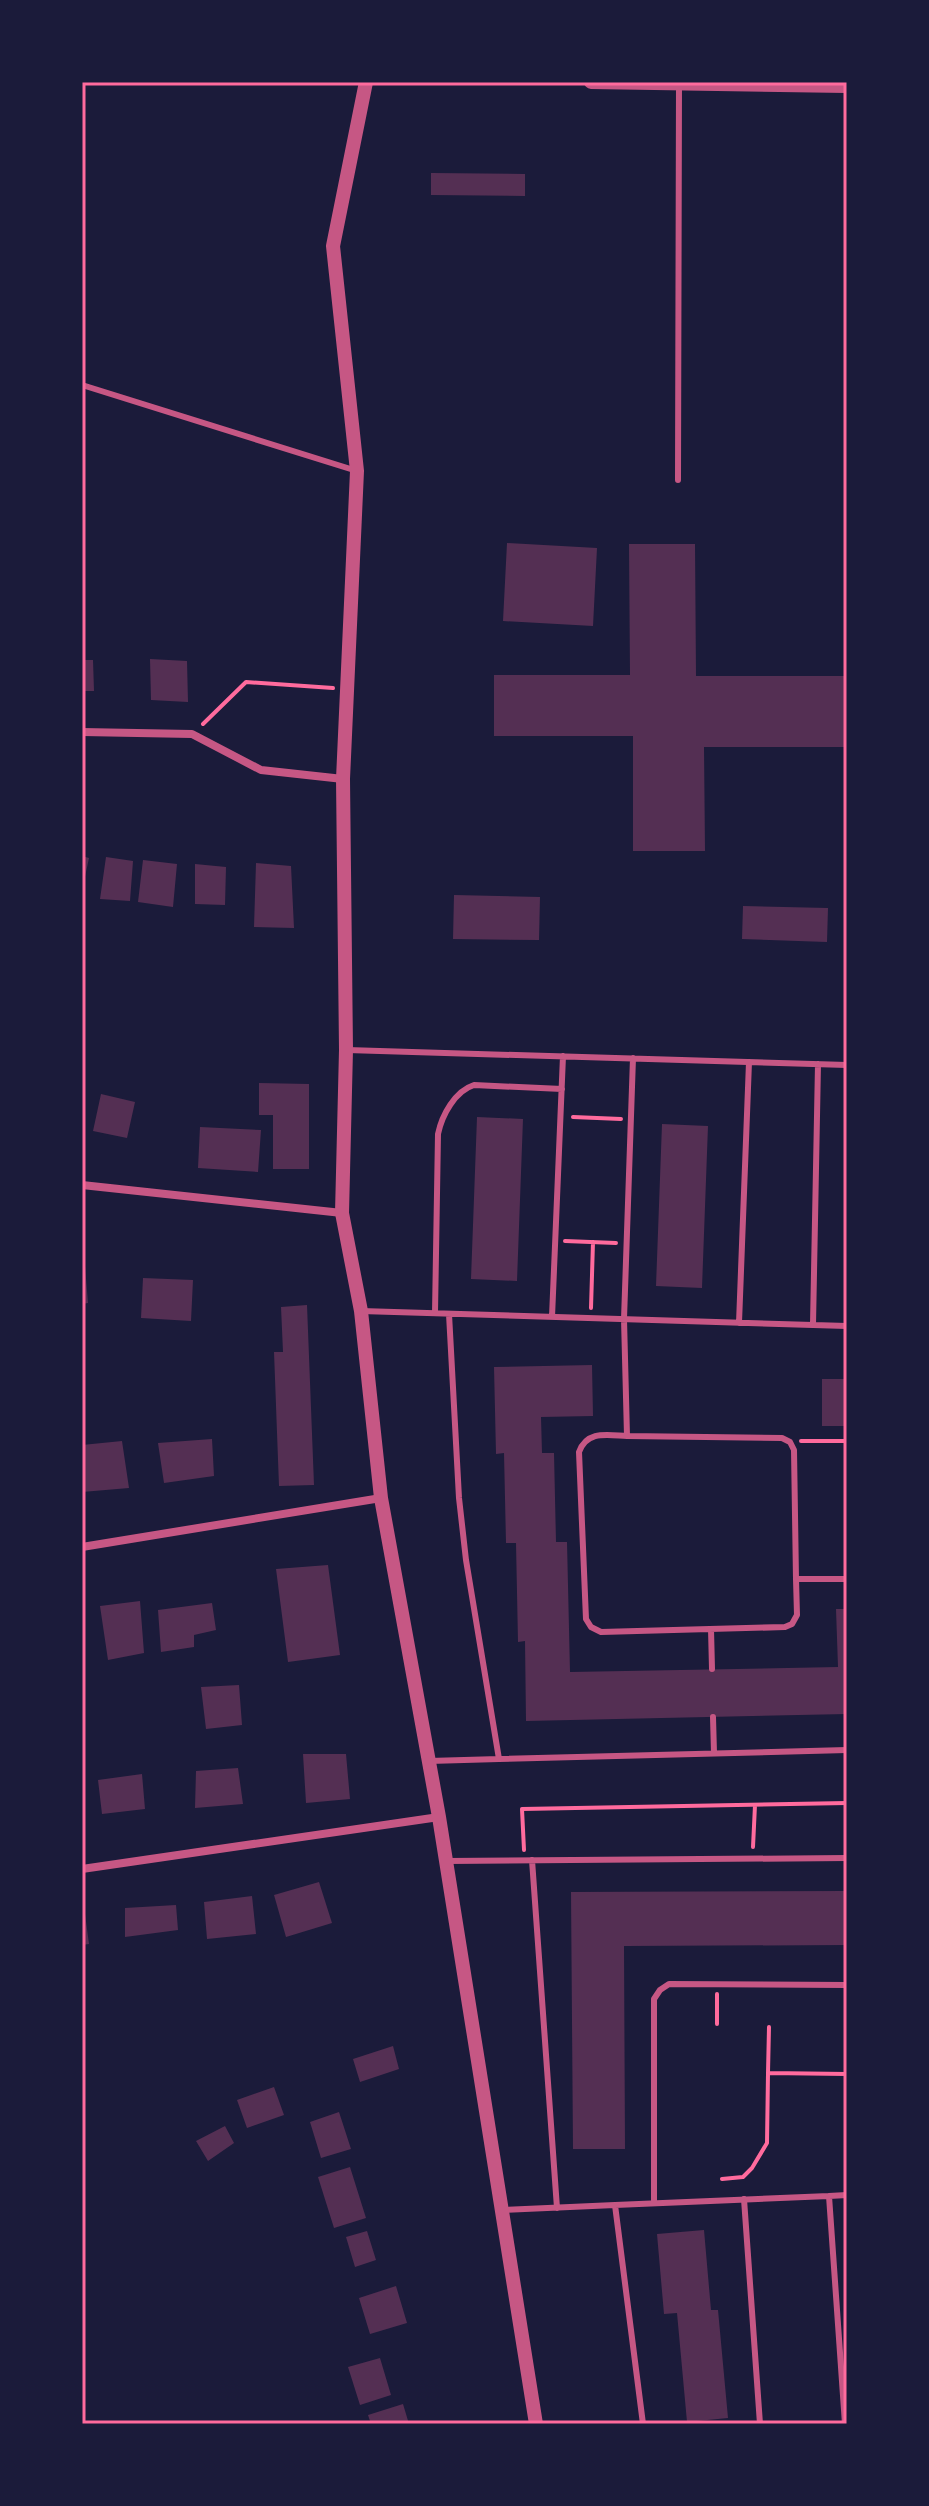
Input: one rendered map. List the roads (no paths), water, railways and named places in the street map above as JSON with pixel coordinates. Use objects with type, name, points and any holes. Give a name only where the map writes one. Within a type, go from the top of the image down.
[{"type":"street","points":[[366,82],[333,246],[357,471],[343,779],[346,1050],[342,1213],[361,1311],[381,1498],[447,1861],[536,2424]]},
{"type":"street","points":[[591,82],[847,86]]},
{"type":"street","points":[[82,732],[192,734],[261,770],[343,779]]},
{"type":"street","points":[[82,1185],[342,1213]]},
{"type":"street","points":[[82,1547],[381,1498]]},
{"type":"street","points":[[82,1869],[439,1817]]},
{"type":"lane","points":[[678,480],[679,83]]},
{"type":"lane","points":[[82,385],[357,471]]},
{"type":"lane","points":[[346,1050],[847,1065]]},
{"type":"lane","points":[[552,1317],[563,1056]]},
{"type":"lane","points":[[627,1436],[624,1319],[633,1058]]},
{"type":"lane","points":[[739,1323],[749,1062]]},
{"type":"lane","points":[[813,1325],[818,1064]]},
{"type":"lane","points":[[435,1313],[438,1134],[446,1113],[459,1094],[474,1085],[562,1089]]},
{"type":"lane","points":[[361,1311],[847,1326]]},
{"type":"lane","points":[[449,1314],[459,1498],[466,1560],[499,1759]]},
{"type":"lane","points":[[593,1435],[627,1436],[782,1438],[790,1442],[794,1450],[797,1615],[792,1624],[785,1627],[601,1632],[591,1627],[586,1619],[579,1452],[583,1442],[593,1435]]},
{"type":"lane","points":[[796,1579],[847,1579]]},
{"type":"lane","points":[[711,1629],[712,1669]]},
{"type":"lane","points":[[713,1717],[714,1753]]},
{"type":"lane","points":[[429,1761],[847,1750]]},
{"type":"lane","points":[[447,1861],[847,1858]]},
{"type":"lane","points":[[528,1860],[557,2208]]},
{"type":"lane","points":[[654,2203],[654,1999],[660,1990],[669,1984],[847,1985]]},
{"type":"lane","points":[[503,2210],[847,2195]]},
{"type":"lane","points":[[829,2196],[845,2424]]},
{"type":"lane","points":[[744,2199],[760,2424]]},
{"type":"lane","points":[[615,2205],[643,2424]]}]
